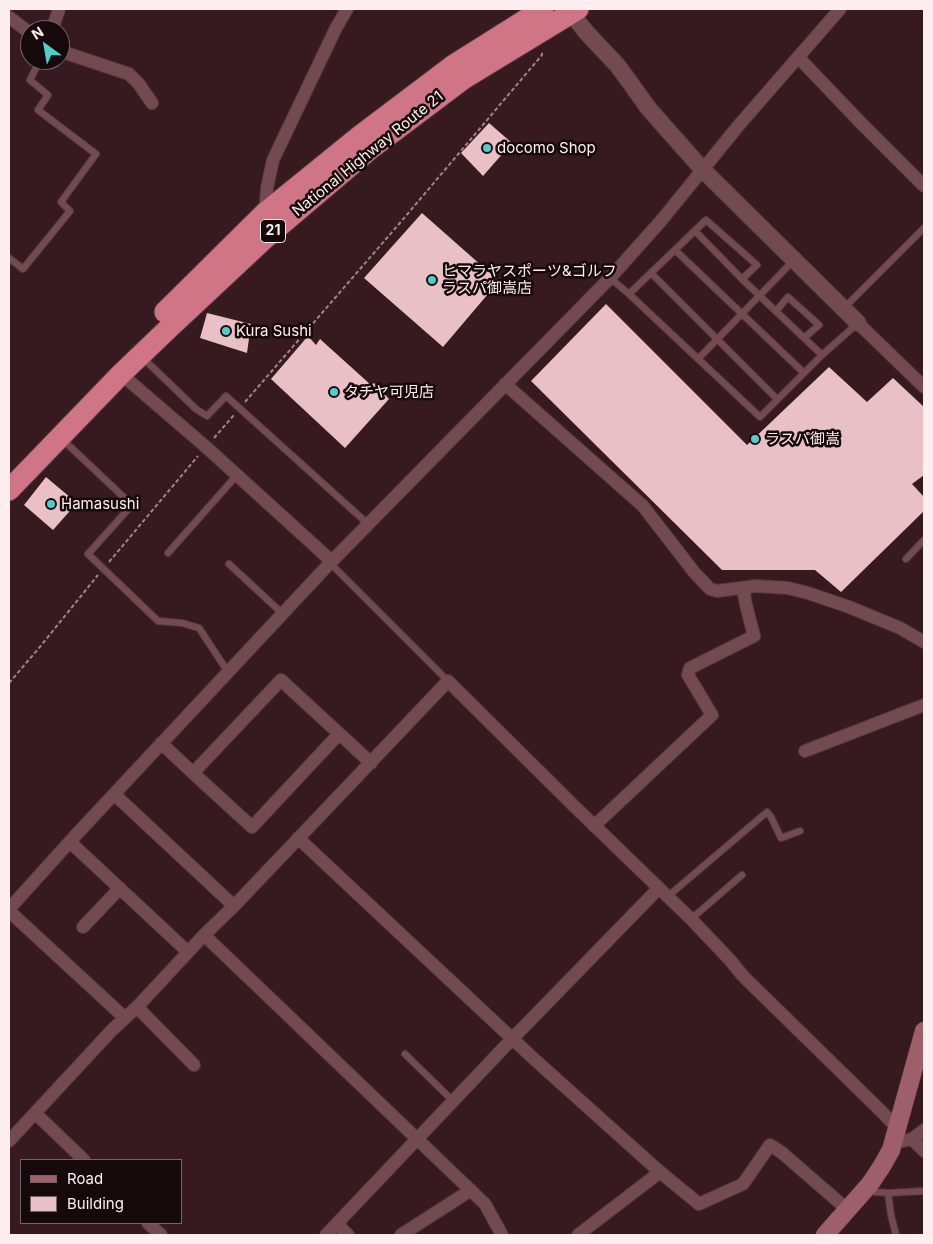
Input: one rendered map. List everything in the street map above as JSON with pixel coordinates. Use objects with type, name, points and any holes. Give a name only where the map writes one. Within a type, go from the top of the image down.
[{"type":"highway","name":"National Highway Route 21","points":[[9,471],[265,213],[360,136],[454,65],[543,9]]},
{"type":"highway","name":"National Highway Route 21","points":[[9,490],[121,374],[264,239],[370,149],[463,79],[572,10]]},
{"type":"main road","points":[[825,1235],[866,1188],[891,1150],[924,1031]]},
{"type":"street","points":[[265,213],[267,188],[273,160],[336,28],[347,9]]},
{"type":"street","points":[[125,1018],[9,910],[114,794],[330,563],[610,278],[660,222],[739,125],[840,9]]},
{"type":"street","points":[[572,10],[586,32],[618,66],[649,109],[703,170],[924,387]]},
{"type":"street","points":[[9,17],[20,25]]},
{"type":"street","points":[[70,54],[125,72],[139,84],[152,103]]},
{"type":"street","points":[[798,57],[924,186]]},
{"type":"street","points":[[121,374],[206,447],[326,556],[330,563]]},
{"type":"street","points":[[505,384],[643,506],[694,572],[710,589],[717,591],[756,586],[788,588],[849,607],[900,628],[924,642]]},
{"type":"street","points":[[594,826],[712,715],[688,675],[690,668],[754,636],[743,588]]},
{"type":"street","points":[[193,773],[281,680],[371,763]]},
{"type":"street","points":[[9,1140],[112,1030],[234,906],[448,681],[691,919],[743,976],[882,1112],[896,1135],[912,1139],[924,1152]]},
{"type":"street","points":[[805,752],[924,705]]},
{"type":"street","points":[[161,744],[252,827],[339,734]]},
{"type":"street","points":[[114,794],[234,906]]},
{"type":"street","points":[[298,838],[512,1039],[660,1172],[699,1204],[743,1184],[770,1145],[781,1152],[848,1210]]},
{"type":"street","points":[[70,842],[188,952]]},
{"type":"street","points":[[83,927],[120,888]]},
{"type":"street","points":[[326,1235],[512,1039],[663,893]]},
{"type":"street","points":[[204,935],[485,1204],[502,1235]]},
{"type":"street","points":[[137,1006],[194,1065]]},
{"type":"street","points":[[35,1113],[83,1159]]},
{"type":"street","points":[[912,1139],[924,1130]]},
{"type":"street","points":[[578,1235],[660,1172]]},
{"type":"street","points":[[401,1235],[471,1190]]},
{"type":"street","points":[[149,1224],[160,1235]]},
{"type":"street","points":[[337,1224],[348,1235]]},
{"type":"lane","points":[[9,258],[23,269],[70,212],[61,202],[96,154],[38,110],[48,95],[30,80],[35,70]]},
{"type":"lane","points":[[629,294],[706,220],[757,265],[742,279]]},
{"type":"lane","points":[[844,309],[924,228]]},
{"type":"lane","points":[[695,231],[742,279],[822,355]]},
{"type":"lane","points":[[674,250],[804,373]]},
{"type":"lane","points":[[698,359],[794,260]]},
{"type":"lane","points":[[651,273],[777,399]]},
{"type":"lane","points":[[610,278],[760,417],[822,355],[858,323]]},
{"type":"lane","points":[[776,311],[788,297],[819,325],[804,338]]},
{"type":"lane","points":[[140,356],[196,409],[207,416],[226,396],[368,524]]},
{"type":"lane","points":[[60,438],[132,504],[88,554],[158,620],[199,628],[228,672]]},
{"type":"lane","points":[[168,553],[237,476]]},
{"type":"lane","points":[[906,559],[924,540]]},
{"type":"lane","points":[[330,563],[448,681]]},
{"type":"lane","points":[[229,564],[283,614]]},
{"type":"lane","points":[[663,893],[767,812],[781,838],[800,831]]},
{"type":"lane","points":[[691,919],[742,875]]},
{"type":"lane","points":[[405,1054],[453,1101]]},
{"type":"lane","points":[[866,1188],[875,1192],[888,1193],[924,1191]]},
{"type":"lane","points":[[888,1193],[896,1235]]},
{"type":"path","points":[[9,683],[206,447],[542,54],[542,49]]},
{"type":"building","name":"docomo Shop","points":[[489,123],[512,143],[483,176],[461,153]]},
{"type":"building","name":"ヒマラヤスポーツ&ゴルフ ラスパ御嵩店","points":[[422,213],[499,281],[443,347],[364,278]]},
{"type":"building","points":[[606,304],[747,445],[829,367],[867,402],[893,378],[924,407],[924,475],[912,484],[924,497],[924,511],[841,592],[815,570],[722,570],[531,381]]},
{"type":"building","name":"Kura Sushi","points":[[207,313],[251,324],[247,353],[200,338]]},
{"type":"building","name":"タチヤ可児店","points":[[308,336],[316,345],[320,339],[371,385],[374,383],[389,399],[345,448],[271,379]]},
{"type":"building","name":"Hamasushi","points":[[46,477],[77,503],[53,530],[24,505]]},
{"type":"place","name":"docomo Shop","points":[[487,148]]},
{"type":"place","name":"ヒマラヤスポーツ&ゴルフ ラスパ御嵩店","points":[[432,280]]},
{"type":"place","name":"Kura Sushi","points":[[226,331]]},
{"type":"place","name":"タチヤ可児店","points":[[334,392]]},
{"type":"place","name":"ラスパ御嵩","points":[[755,439]]},
{"type":"place","name":"Hamasushi","points":[[51,504]]}]
